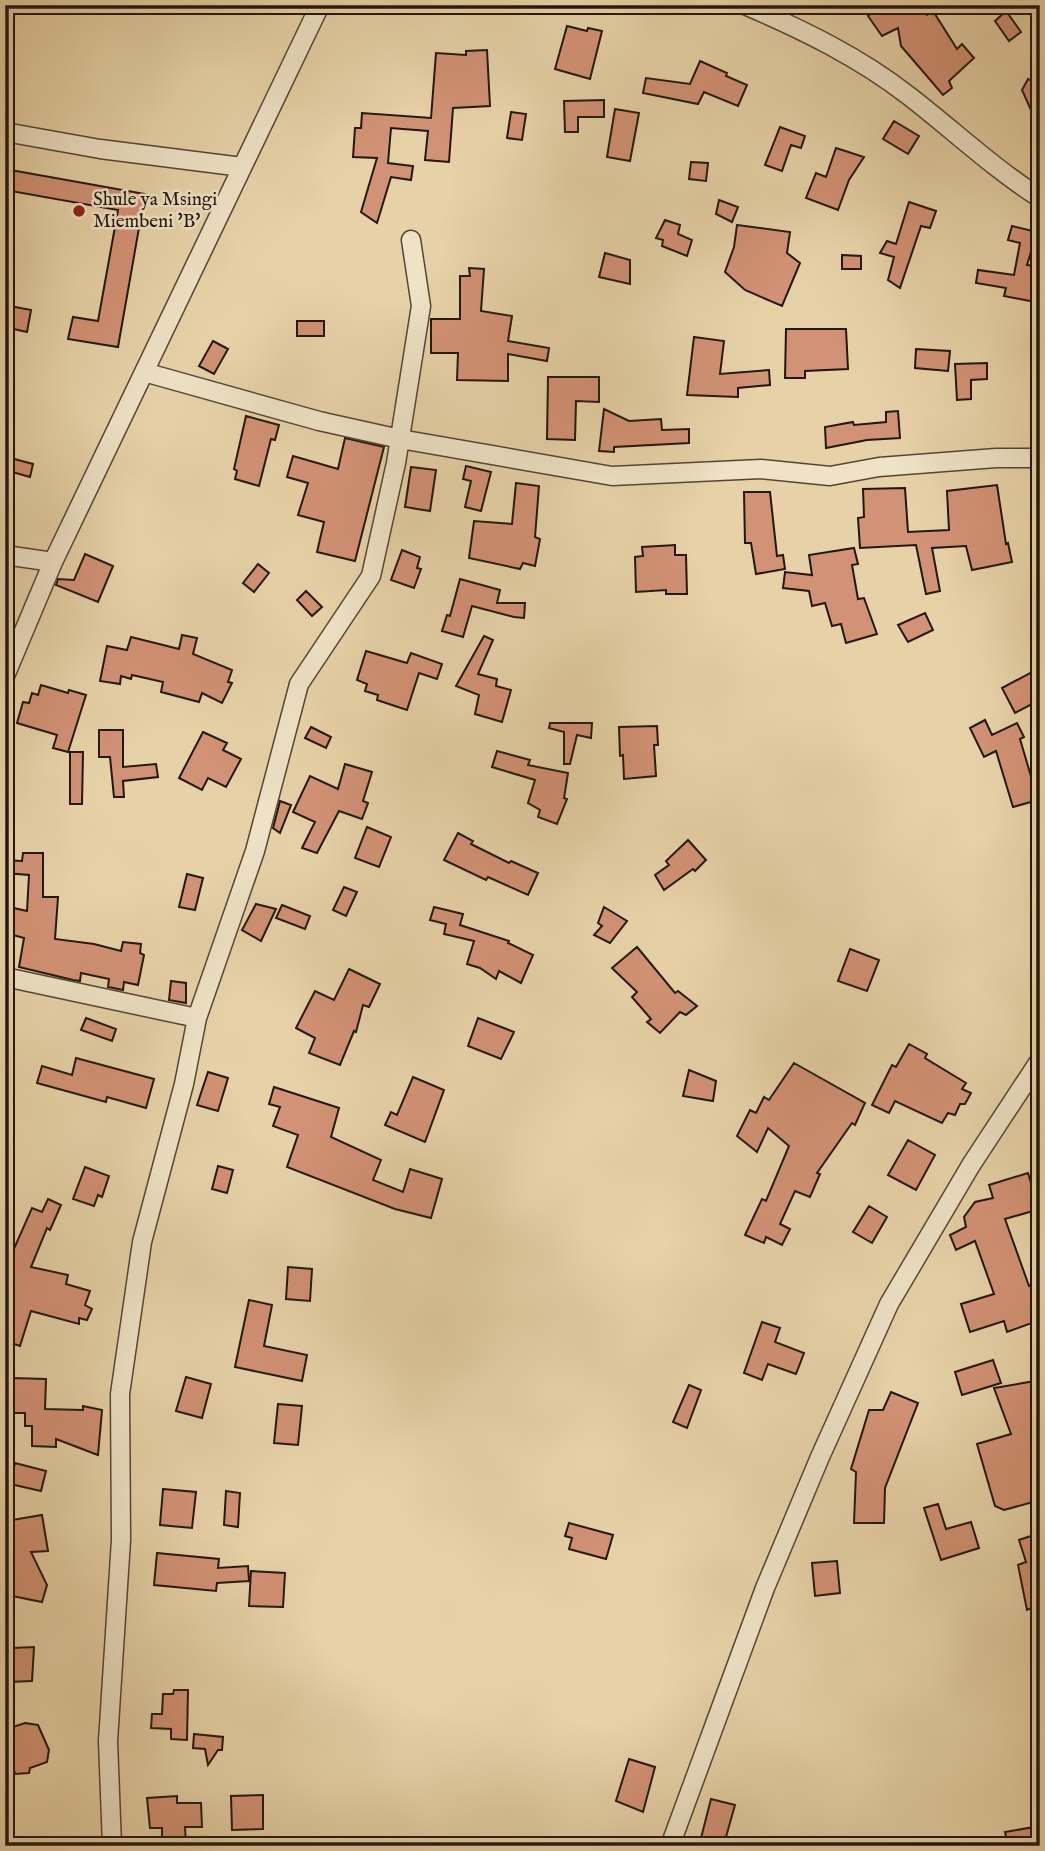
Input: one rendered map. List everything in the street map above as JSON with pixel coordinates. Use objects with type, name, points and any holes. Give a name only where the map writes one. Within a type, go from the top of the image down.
[{"type":"street","points":[[5,676],[53,562],[320,5]]},
{"type":"street","points":[[745,5],[843,51],[908,95],[1007,177],[1040,198]]},
{"type":"street","points":[[5,132],[100,149],[242,167]]},
{"type":"street","points":[[112,1846],[108,1741],[121,1540],[120,1394],[142,1242],[184,1084],[197,1018],[255,850],[299,684],[370,576],[400,439],[421,306],[411,240]]},
{"type":"street","points":[[144,372],[319,421],[400,439],[612,476],[761,468],[830,476],[892,466],[996,458],[1040,458]]},
{"type":"street","points":[[5,555],[53,562]]},
{"type":"street","points":[[5,977],[197,1018]]},
{"type":"street","points":[[670,1846],[765,1588],[889,1304],[971,1165],[1040,1060]]},
{"type":"building","points":[[880,5],[920,5],[927,15],[933,11],[957,49],[962,44],[974,58],[949,81],[952,88],[943,95],[901,46],[898,28],[882,36],[868,16]]},
{"type":"building","points":[[1006,11],[1021,32],[1009,41],[995,21]]},
{"type":"building","points":[[567,26],[587,31],[588,28],[602,31],[590,79],[555,69]]},
{"type":"building","points":[[487,50],[490,106],[453,108],[449,162],[425,160],[428,131],[391,128],[388,163],[413,166],[411,180],[391,177],[377,223],[361,212],[377,158],[353,157],[355,128],[361,128],[362,113],[431,118],[436,53],[466,55],[466,51]]},
{"type":"building","points":[[700,61],[747,85],[738,106],[704,92],[698,104],[643,93],[646,78],[690,84]]},
{"type":"building","points":[[1028,79],[1040,85],[1040,130],[1022,90]]},
{"type":"building","points":[[604,100],[604,117],[578,117],[578,132],[565,132],[564,101]]},
{"type":"building","points":[[615,109],[639,113],[630,161],[607,157]]},
{"type":"building","points":[[511,112],[526,114],[522,140],[507,138]]},
{"type":"building","points":[[894,121],[919,136],[908,154],[883,139]]},
{"type":"building","points":[[780,127],[805,136],[801,148],[791,145],[782,171],[765,165]]},
{"type":"building","points":[[836,148],[864,157],[849,180],[838,210],[806,198],[816,173],[826,177]]},
{"type":"building","points":[[691,162],[708,163],[706,181],[689,179]]},
{"type":"building","points":[[5,169],[145,194],[118,347],[68,339],[73,317],[98,321],[118,210],[5,190]]},
{"type":"building","points":[[719,200],[738,207],[732,222],[716,214]]},
{"type":"building","points":[[909,202],[936,211],[930,228],[921,226],[900,288],[888,280],[894,257],[880,253],[887,241],[896,244]]},
{"type":"building","points":[[665,220],[680,225],[678,234],[692,240],[687,256],[662,246],[663,240],[656,238]]},
{"type":"building","points":[[737,225],[790,232],[787,253],[800,263],[782,306],[745,290],[725,272],[734,247]]},
{"type":"building","points":[[1012,226],[1037,232],[1027,265],[1040,267],[1040,303],[1004,296],[1006,288],[976,283],[978,270],[1014,275],[1020,243],[1008,240]]},
{"type":"building","points":[[605,253],[630,260],[630,284],[599,277]]},
{"type":"building","points":[[842,255],[861,256],[861,269],[842,269]]},
{"type":"building","points":[[469,268],[484,269],[481,311],[512,316],[508,341],[549,348],[547,361],[508,354],[508,381],[457,380],[458,353],[431,353],[431,319],[460,319],[460,276],[470,276]]},
{"type":"building","points":[[5,305],[31,310],[27,332],[5,327]]},
{"type":"building","points":[[297,321],[324,321],[324,336],[297,336]]},
{"type":"building","points":[[786,329],[846,329],[848,369],[805,371],[805,378],[785,378]]},
{"type":"building","points":[[694,337],[724,341],[720,374],[769,370],[770,385],[738,388],[738,397],[687,395]]},
{"type":"building","points":[[213,341],[228,349],[214,374],[199,366]]},
{"type":"building","points":[[916,349],[950,351],[948,371],[915,368]]},
{"type":"building","points":[[987,363],[987,379],[971,380],[971,399],[957,400],[955,364]]},
{"type":"building","points":[[548,377],[599,377],[599,402],[576,401],[575,440],[547,439]]},
{"type":"building","points":[[604,409],[629,421],[661,419],[662,430],[689,429],[689,443],[614,447],[614,452],[599,451]]},
{"type":"building","points":[[898,411],[900,438],[867,440],[826,448],[825,427],[853,422],[854,425],[886,422],[886,412]]},
{"type":"building","points":[[246,416],[279,425],[275,440],[271,439],[259,486],[235,479],[237,471],[234,469]]},
{"type":"building","points":[[345,438],[384,447],[355,561],[317,552],[324,522],[298,515],[308,483],[287,477],[293,456],[338,469]]},
{"type":"building","points":[[7,457],[33,464],[30,477],[5,470]]},
{"type":"building","points":[[466,466],[491,472],[481,511],[465,507],[471,481],[463,479]]},
{"type":"building","points":[[411,467],[436,470],[430,511],[405,507]]},
{"type":"building","points":[[516,483],[539,486],[535,537],[540,539],[535,566],[523,563],[520,569],[469,558],[474,521],[512,524]]},
{"type":"building","points":[[997,485],[1006,544],[1008,543],[1012,562],[972,570],[966,546],[932,548],[940,591],[926,594],[916,545],[860,548],[858,518],[864,517],[863,489],[905,488],[908,532],[949,530],[947,491]]},
{"type":"building","points":[[744,492],[770,492],[777,556],[783,555],[785,569],[756,574],[751,543],[745,543]]},
{"type":"building","points":[[675,545],[675,555],[686,555],[687,594],[666,594],[666,590],[636,592],[635,557],[643,556],[642,547]]},
{"type":"building","points":[[854,548],[858,564],[852,565],[858,599],[864,598],[877,634],[846,643],[841,624],[832,626],[825,603],[812,606],[809,591],[783,588],[785,572],[812,575],[809,555]]},
{"type":"building","points":[[402,550],[420,557],[417,568],[421,569],[414,588],[391,580]]},
{"type":"building","points":[[85,554],[113,566],[98,602],[56,585],[58,579],[74,580]]},
{"type":"building","points":[[258,564],[269,573],[254,592],[243,583]]},
{"type":"building","points":[[460,579],[500,590],[497,603],[525,603],[524,618],[472,606],[463,637],[442,631],[447,615],[450,616]]},
{"type":"building","points":[[306,591],[322,607],[312,616],[297,600]]},
{"type":"building","points":[[925,613],[933,630],[908,642],[898,625]]},
{"type":"building","points":[[182,635],[197,638],[193,654],[232,670],[228,682],[232,683],[222,703],[202,693],[199,702],[161,692],[163,682],[132,675],[131,679],[121,676],[120,684],[100,681],[107,646],[127,650],[131,637],[179,649]]},
{"type":"building","points":[[484,636],[493,640],[478,674],[497,679],[496,686],[511,690],[502,722],[475,714],[479,695],[456,686]]},
{"type":"building","points":[[366,651],[407,663],[411,653],[442,664],[437,679],[419,673],[407,710],[377,700],[378,695],[365,691],[367,684],[357,680]]},
{"type":"building","points":[[1032,672],[1040,686],[1040,700],[1015,713],[1002,688]]},
{"type":"building","points":[[41,685],[86,695],[68,752],[53,748],[57,735],[17,723],[23,702],[29,703],[32,693],[38,695]]},
{"type":"building","points":[[985,720],[992,735],[1017,723],[1024,737],[1020,739],[1038,800],[1013,807],[996,751],[984,757],[970,728]]},
{"type":"building","points":[[550,723],[592,723],[591,738],[577,735],[570,764],[564,764],[564,732],[549,728]]},
{"type":"building","points":[[657,726],[658,745],[654,745],[656,776],[624,779],[619,727]]},
{"type":"building","points":[[311,727],[331,737],[326,748],[305,738]]},
{"type":"building","points":[[99,730],[123,730],[123,767],[156,764],[158,777],[123,781],[124,797],[114,797],[110,757],[99,757]]},
{"type":"building","points":[[203,732],[227,743],[223,750],[241,759],[226,787],[208,778],[202,790],[179,778]]},
{"type":"building","points":[[497,751],[530,760],[528,765],[568,773],[564,798],[567,799],[557,824],[538,817],[540,810],[528,803],[535,780],[492,767]]},
{"type":"building","points":[[70,752],[83,752],[82,804],[70,804]]},
{"type":"building","points":[[345,764],[372,772],[363,801],[368,803],[362,819],[339,811],[317,853],[302,848],[315,822],[293,812],[310,776],[338,789]]},
{"type":"building","points":[[280,801],[291,805],[280,833],[273,828]]},
{"type":"building","points":[[367,827],[391,837],[379,867],[355,858]]},
{"type":"building","points":[[458,833],[473,841],[471,844],[509,863],[511,861],[538,873],[528,895],[488,877],[486,880],[444,860]]},
{"type":"building","points":[[688,840],[706,860],[695,871],[693,869],[664,890],[655,875],[669,865],[666,861]]},
{"type":"building","points":[[23,853],[43,853],[43,897],[58,897],[55,939],[121,951],[123,942],[141,944],[140,953],[144,955],[138,985],[124,982],[123,990],[108,987],[109,979],[81,973],[80,981],[19,967],[24,938],[5,933],[5,906],[27,911],[29,875],[5,873],[5,860],[22,861]]},
{"type":"building","points":[[187,874],[203,878],[195,910],[179,907]]},
{"type":"building","points":[[344,887],[357,892],[346,916],[333,910]]},
{"type":"building","points":[[256,904],[276,909],[261,941],[242,930]]},
{"type":"building","points":[[282,905],[310,916],[305,929],[276,918]]},
{"type":"building","points":[[434,907],[463,914],[460,925],[509,941],[508,943],[533,955],[521,983],[499,971],[496,979],[480,968],[467,964],[474,941],[444,934],[446,924],[430,920]]},
{"type":"building","points":[[604,907],[627,921],[610,943],[594,935],[602,926],[598,923]]},
{"type":"building","points":[[637,947],[675,993],[678,991],[697,1006],[686,1015],[680,1012],[660,1033],[647,1022],[651,1019],[632,997],[637,992],[612,968]]},
{"type":"building","points":[[850,949],[879,960],[867,991],[838,981]]},
{"type":"building","points":[[349,969],[380,984],[369,1007],[363,1005],[356,1032],[354,1031],[340,1065],[309,1053],[315,1038],[296,1028],[315,991],[334,1000]]},
{"type":"building","points":[[171,981],[186,983],[186,1003],[169,1000]]},
{"type":"building","points":[[86,1018],[116,1029],[112,1041],[81,1030]]},
{"type":"building","points":[[478,1018],[514,1032],[501,1059],[468,1046]]},
{"type":"building","points":[[909,1044],[927,1054],[925,1058],[966,1083],[962,1089],[971,1093],[965,1104],[960,1104],[955,1115],[948,1113],[942,1123],[895,1101],[889,1113],[872,1105],[892,1065],[896,1067]]},
{"type":"building","points":[[76,1058],[154,1079],[146,1108],[107,1097],[106,1102],[37,1083],[42,1066],[72,1075]]},
{"type":"building","points":[[794,1063],[865,1103],[855,1125],[852,1123],[817,1173],[820,1174],[810,1197],[795,1191],[780,1224],[790,1229],[782,1245],[766,1237],[764,1243],[745,1235],[762,1199],[766,1201],[789,1146],[768,1128],[757,1152],[737,1136],[750,1110],[756,1113],[764,1097],[769,1100]]},
{"type":"building","points":[[689,1070],[716,1081],[713,1101],[683,1096]]},
{"type":"building","points":[[208,1072],[228,1078],[218,1111],[197,1105]]},
{"type":"building","points":[[413,1077],[444,1090],[425,1142],[385,1125],[391,1112],[397,1115]]},
{"type":"building","points":[[274,1087],[339,1108],[331,1137],[381,1160],[373,1180],[403,1192],[410,1169],[442,1179],[431,1218],[395,1209],[287,1167],[298,1135],[273,1126],[280,1107],[269,1104]]},
{"type":"building","points":[[908,1140],[935,1155],[916,1190],[888,1175]]},
{"type":"building","points":[[218,1166],[233,1170],[227,1193],[212,1189]]},
{"type":"building","points":[[85,1167],[109,1176],[102,1197],[98,1195],[94,1206],[73,1199]]},
{"type":"building","points":[[1028,1173],[1032,1186],[1040,1184],[1040,1209],[1005,1219],[1029,1286],[1040,1282],[1040,1320],[1007,1332],[1004,1321],[970,1332],[961,1304],[994,1294],[975,1241],[956,1250],[950,1235],[966,1227],[964,1217],[975,1202],[993,1198],[989,1185]]},
{"type":"building","points":[[48,1199],[61,1205],[50,1230],[47,1228],[31,1267],[68,1275],[66,1284],[90,1291],[85,1305],[92,1309],[87,1320],[79,1318],[79,1324],[31,1311],[20,1346],[5,1341],[5,1269],[32,1208],[42,1212]]},
{"type":"building","points":[[869,1206],[887,1217],[872,1243],[853,1232]]},
{"type":"building","points":[[288,1267],[312,1269],[310,1301],[286,1299]]},
{"type":"building","points":[[249,1300],[272,1305],[264,1346],[307,1355],[302,1381],[235,1367]]},
{"type":"building","points":[[762,1322],[780,1328],[775,1342],[804,1353],[796,1374],[768,1364],[762,1380],[744,1373]]},
{"type":"building","points":[[993,1360],[1001,1383],[962,1395],[955,1372]]},
{"type":"building","points":[[186,1377],[211,1384],[202,1418],[176,1411]]},
{"type":"building","points":[[11,1378],[46,1379],[45,1409],[83,1410],[83,1406],[102,1410],[98,1455],[56,1439],[56,1447],[32,1446],[32,1426],[25,1426],[25,1413],[9,1413]]},
{"type":"building","points":[[1035,1381],[1040,1397],[1040,1500],[1004,1510],[995,1506],[977,1444],[1011,1434],[994,1388]]},
{"type":"building","points":[[689,1385],[701,1390],[687,1428],[673,1422]]},
{"type":"building","points":[[891,1392],[918,1403],[885,1488],[884,1523],[854,1523],[856,1472],[851,1469],[869,1410],[883,1410]]},
{"type":"building","points":[[278,1404],[302,1406],[298,1445],[274,1443]]},
{"type":"building","points":[[15,1463],[46,1471],[41,1491],[10,1484]]},
{"type":"building","points":[[163,1489],[196,1492],[192,1528],[160,1525]]},
{"type":"building","points":[[226,1491],[240,1493],[238,1527],[224,1525]]},
{"type":"building","points":[[938,1504],[946,1529],[971,1522],[979,1548],[941,1560],[924,1508]]},
{"type":"building","points":[[42,1515],[48,1551],[31,1552],[47,1585],[42,1602],[7,1595],[9,1568],[6,1521]]},
{"type":"building","points":[[569,1523],[613,1535],[606,1559],[569,1549],[572,1538],[565,1536]]},
{"type":"building","points":[[1040,1533],[1040,1605],[1027,1610],[1018,1565],[1026,1562],[1019,1540]]},
{"type":"building","points":[[157,1553],[219,1559],[218,1568],[248,1566],[249,1581],[217,1583],[216,1591],[154,1585]]},
{"type":"building","points":[[837,1561],[840,1593],[815,1596],[812,1563]]},
{"type":"building","points":[[251,1571],[285,1573],[283,1607],[249,1606]]},
{"type":"building","points":[[34,1647],[32,1681],[9,1682],[12,1648]]},
{"type":"building","points":[[174,1690],[188,1690],[187,1740],[171,1739],[171,1729],[151,1728],[152,1714],[162,1714],[163,1694],[173,1694]]},
{"type":"building","points":[[25,1723],[38,1725],[49,1750],[47,1762],[30,1768],[29,1773],[15,1774],[10,1755],[13,1727]]},
{"type":"building","points":[[194,1734],[223,1737],[222,1750],[218,1750],[208,1765],[205,1749],[193,1748]]},
{"type":"building","points":[[629,1759],[655,1767],[643,1812],[616,1801]]},
{"type":"building","points":[[263,1795],[263,1829],[232,1830],[231,1796]]},
{"type":"building","points":[[177,1796],[177,1803],[201,1803],[202,1827],[185,1827],[186,1846],[162,1846],[162,1828],[150,1828],[147,1798]]},
{"type":"building","points":[[711,1799],[735,1805],[724,1844],[701,1838]]},
{"type":"building","points":[[1040,1826],[1040,1846],[1008,1846],[1005,1832]]},
{"type":"place","name":"Shule ya Msingi Miembeni 'B'","points":[[79,211]]}]
